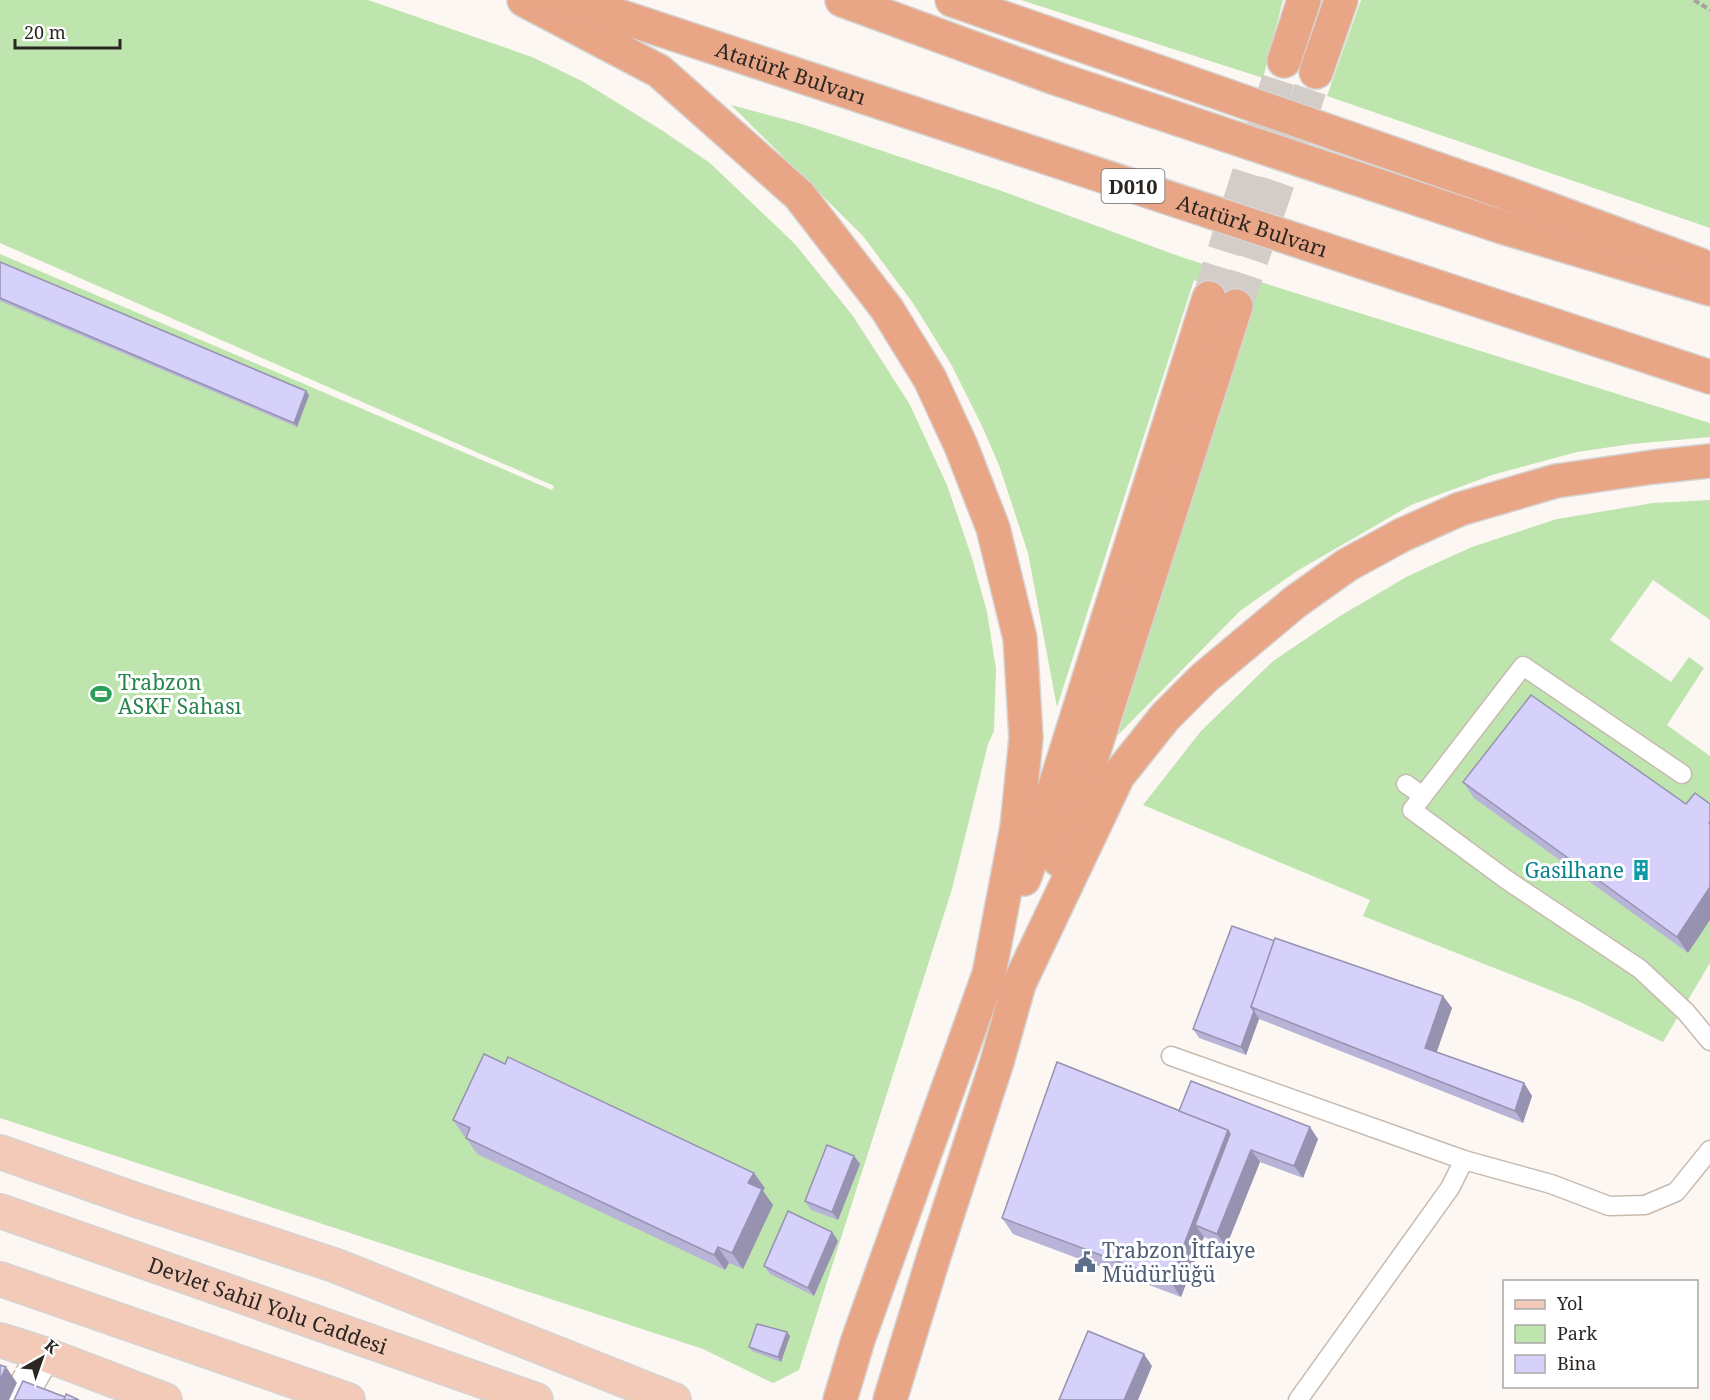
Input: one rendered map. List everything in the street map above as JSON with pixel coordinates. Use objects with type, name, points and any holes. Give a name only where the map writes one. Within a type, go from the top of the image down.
[{"type":"highway","points":[[524,0],[659,71],[799,195],[887,309],[930,379],[961,446],[993,528],[1020,638],[1026,738],[997,1062],[890,1400]]},
{"type":"highway","name":"Atatürk Bulvarı","points":[[554,0],[598,9],[1710,377]]},
{"type":"highway","points":[[842,0],[1055,78],[1480,220],[1710,289]]},
{"type":"highway","points":[[952,0],[1503,192],[1710,269]]},
{"type":"highway","points":[[1284,61],[1304,0]]},
{"type":"highway","points":[[1316,72],[1341,0]]},
{"type":"highway","points":[[1004,979],[1039,837],[1223,302]]},
{"type":"highway","points":[[840,1400],[862,1329],[1004,979],[1118,776],[1166,717],[1204,678],[1295,602],[1356,560],[1402,535],[1460,509],[1556,482],[1710,461]]},
{"type":"main road","points":[[0,1152],[136,1200],[334,1265],[674,1400]]},
{"type":"main road","name":"Devlet Sahil Yolu Caddesi","points":[[0,1211],[536,1400]]},
{"type":"main road","points":[[0,1279],[348,1400]]},
{"type":"main road","points":[[0,1340],[44,1354],[165,1400]]},
{"type":"street","points":[[18,1400],[44,1354]]},
{"type":"lane","points":[[1682,774],[1523,666],[1412,810],[1503,885],[1640,969],[1686,1012],[1710,1041]]},
{"type":"lane","points":[[1406,784],[1423,796]]},
{"type":"lane","points":[[1171,1056],[1464,1160],[1551,1184],[1609,1206],[1645,1205],[1676,1192],[1710,1150]]},
{"type":"lane","points":[[1298,1400],[1450,1188],[1464,1160]]},
{"type":"path","points":[[1694,0],[1710,10]]},
{"type":"green space","points":[[0,0],[368,0],[532,57],[582,81],[710,163],[795,244],[853,316],[909,403],[947,485],[972,558],[987,612],[996,669],[994,731],[988,744],[952,889],[799,1370],[773,1383],[703,1349],[0,1118],[0,254],[552,490],[554,486],[0,243]]},
{"type":"green space","points":[[1021,0],[1283,0],[1263,78]]},
{"type":"green space","points":[[1361,0],[1710,0],[1710,228],[1327,96]]},
{"type":"green space","points":[[731,105],[802,124],[996,189],[1184,258],[1710,423],[1710,437],[1577,452],[1492,475],[1411,505],[1297,571],[1240,611],[1118,735],[1183,515],[1251,304],[1194,280],[1057,707],[1028,553],[999,465],[952,366],[913,303],[863,236]]},
{"type":"green space","points":[[1710,500],[1710,620],[1653,580],[1610,640],[1671,682],[1689,657],[1704,668],[1667,725],[1710,756],[1710,963],[1663,1042],[1580,1002],[1363,916],[1370,900],[1143,805],[1201,731],[1273,661],[1340,616],[1408,576],[1472,547],[1557,519],[1653,503]]},
{"type":"building","points":[[0,262],[306,391],[294,423],[0,298]]},
{"type":"building","name":"Gasilhane","points":[[1531,695],[1686,804],[1695,793],[1710,804],[1710,887],[1677,937],[1463,782]]},
{"type":"building","points":[[1232,926],[1275,941],[1251,1007],[1254,1011],[1241,1047],[1193,1029]]},
{"type":"building","points":[[1275,938],[1443,996],[1425,1048],[1524,1083],[1515,1111],[1251,1007]]},
{"type":"building","points":[[484,1054],[505,1064],[508,1057],[754,1173],[748,1183],[762,1189],[732,1253],[718,1247],[714,1255],[466,1138],[470,1128],[453,1120]]},
{"type":"building","points":[[1057,1062],[1228,1130],[1170,1281],[1002,1218]]},
{"type":"building","points":[[1191,1081],[1310,1127],[1294,1166],[1251,1150],[1217,1234],[1195,1225],[1230,1134],[1228,1130],[1179,1111]]},
{"type":"building","points":[[827,1145],[854,1156],[832,1212],[805,1201]]},
{"type":"building","points":[[788,1211],[832,1232],[808,1288],[764,1266]]},
{"type":"building","points":[[757,1324],[787,1332],[778,1357],[749,1347]]},
{"type":"building","points":[[1088,1331],[1144,1354],[1124,1400],[1059,1400]]},
{"type":"building","points":[[0,1365],[6,1367],[0,1380]]},
{"type":"building","points":[[23,1381],[65,1397],[64,1400],[14,1400]]},
{"type":"building","points":[[66,1394],[79,1400],[64,1400]]},
{"type":"tunnel","points":[[1209,298],[1284,61]]},
{"type":"tunnel","points":[[1236,306],[1316,72]]},
{"type":"place","name":"Trabzon ASKF Sahası","points":[[101,694]]},
{"type":"place","name":"Gasilhane","points":[[1641,870]]},
{"type":"place","name":"Trabzon İtfaiye Müdürlüğü","points":[[1085,1262]]}]
